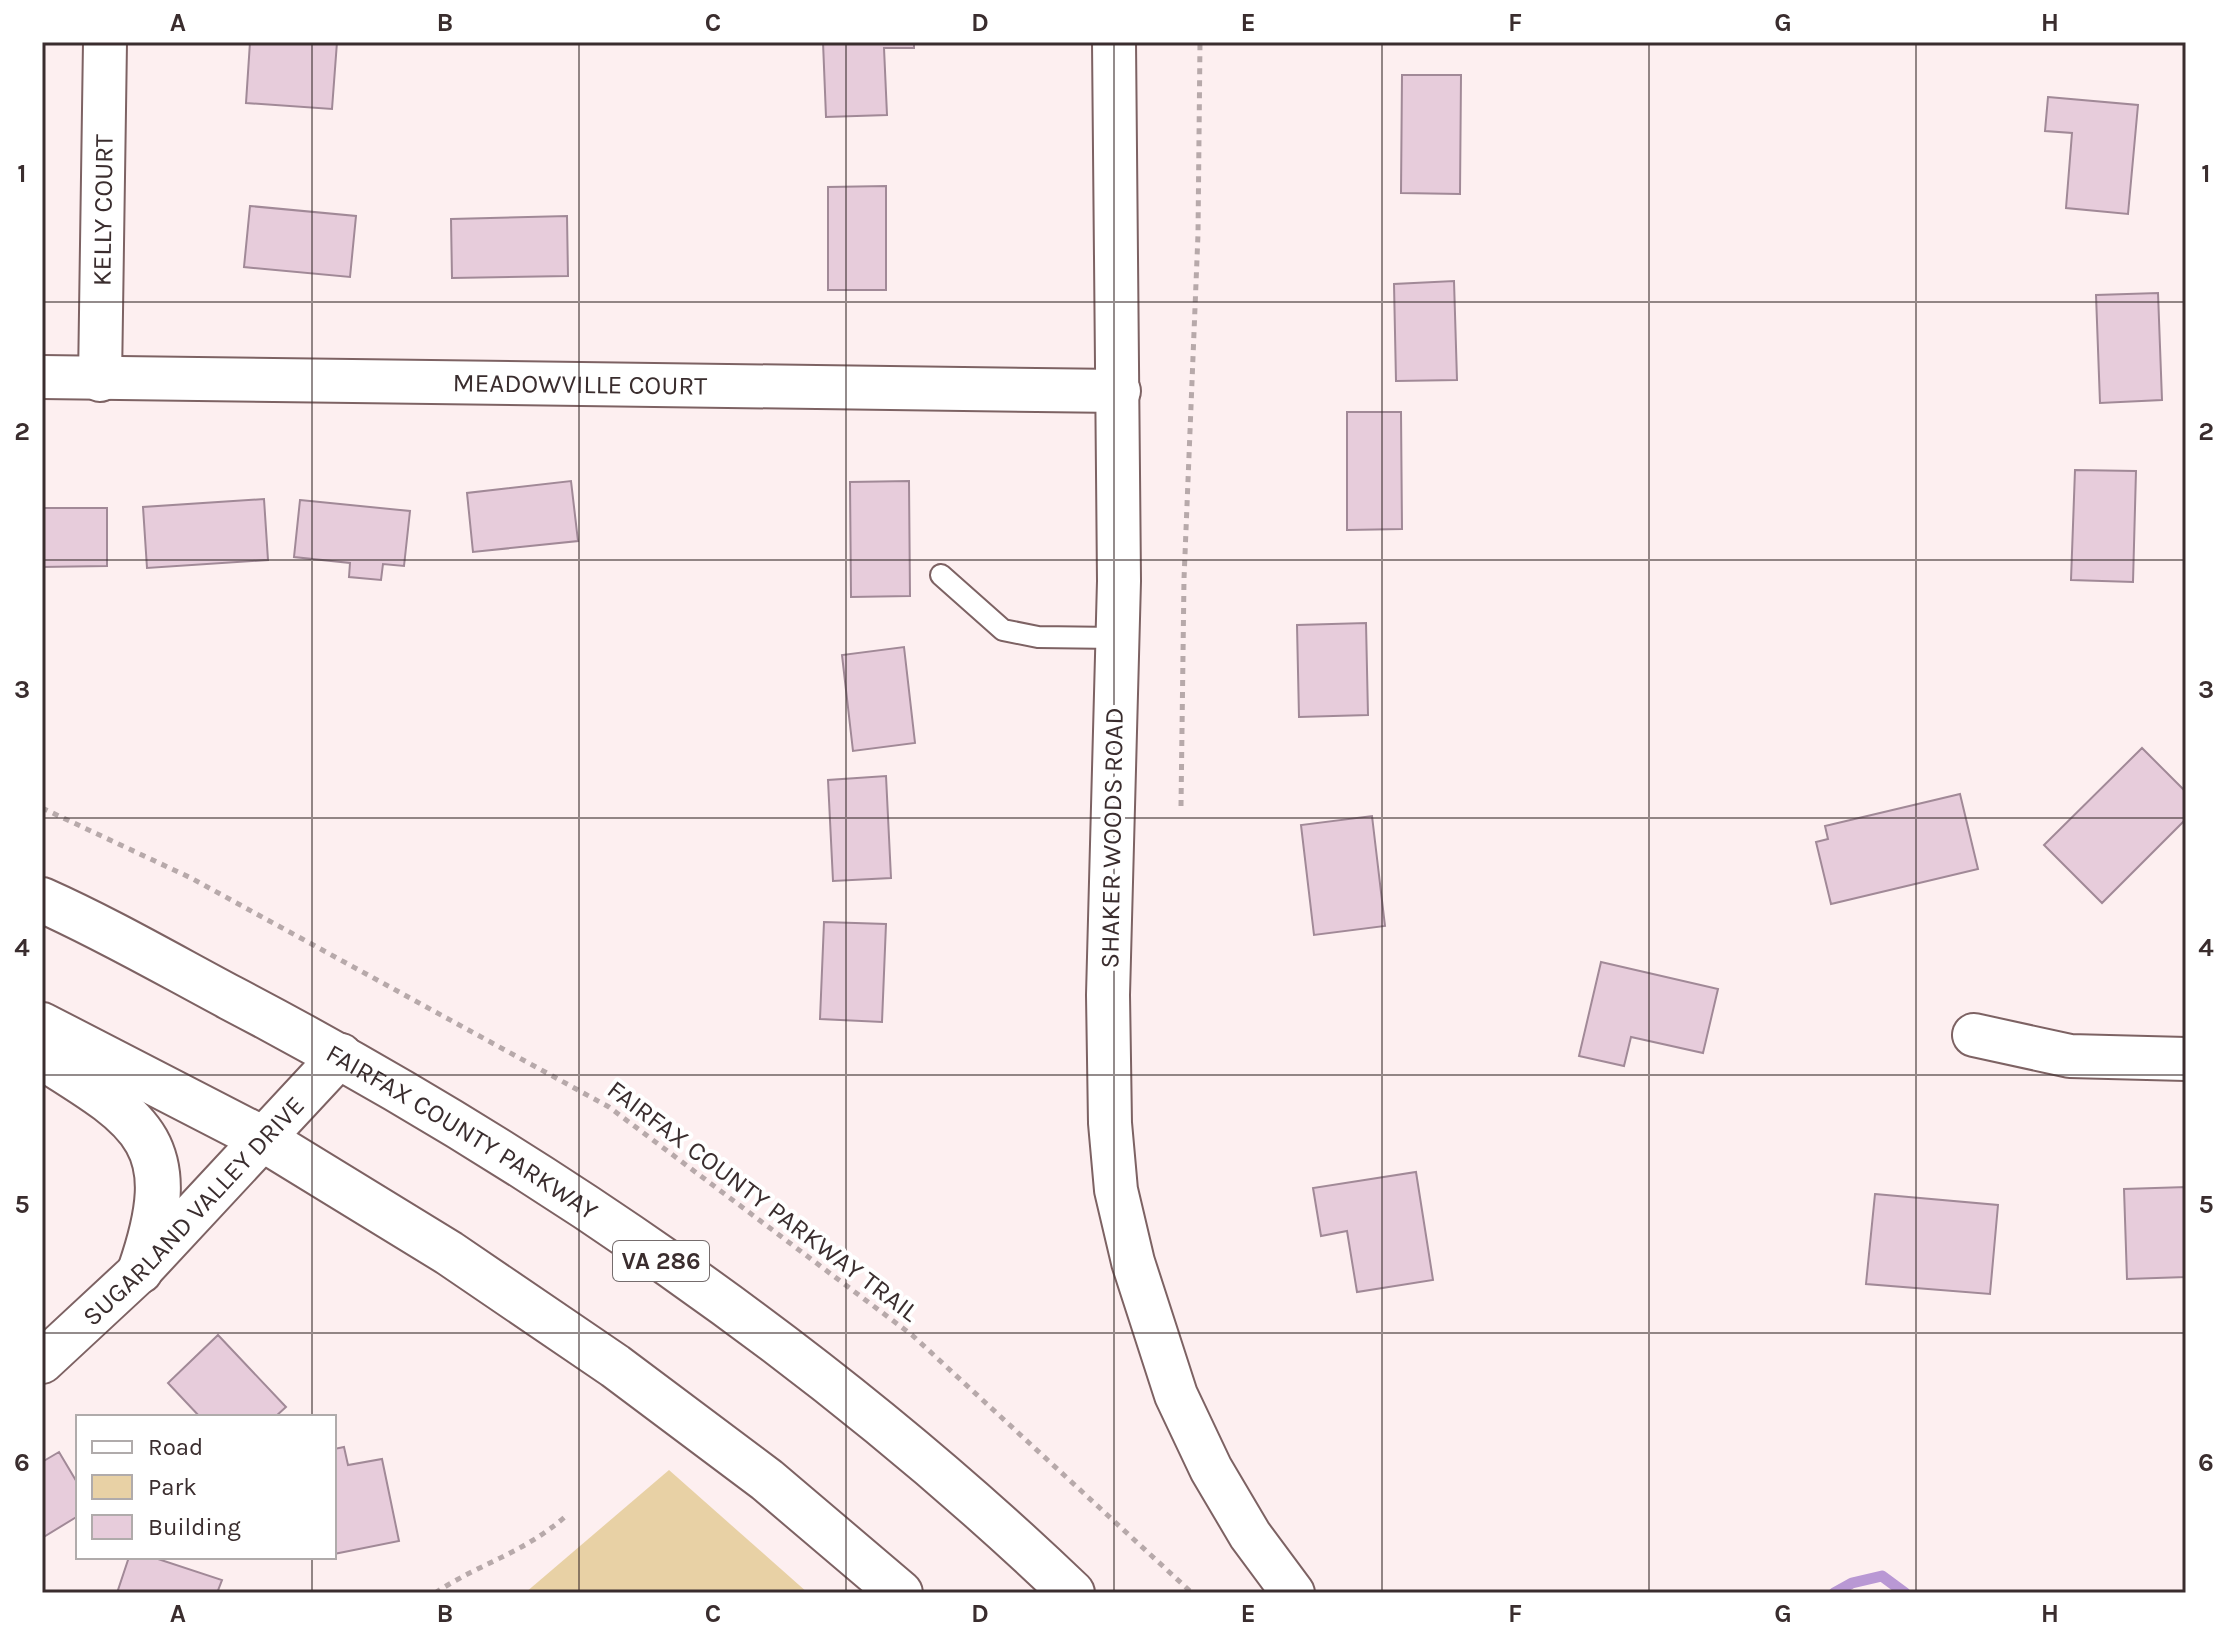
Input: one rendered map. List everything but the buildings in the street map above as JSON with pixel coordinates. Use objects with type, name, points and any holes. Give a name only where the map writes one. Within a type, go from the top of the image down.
[{"type":"highway","name":"FAIRFAX COUNTY PARKWAY","points":[[42,900],[341,1055],[539,1177],[704,1291],[895,1435],[1009,1533],[1072,1593]]},
{"type":"highway","points":[[42,1025],[263,1139],[449,1253],[615,1366],[767,1480],[900,1593]]},
{"type":"highway","points":[[42,1057],[114,1102],[150,1145],[156,1162],[160,1202],[140,1271]]},
{"type":"street","name":"KELLY COURT","points":[[100,380],[105,42]]},
{"type":"street","name":"SHAKER WOODS ROAD","points":[[1114,42],[1119,391],[1117,638],[1108,995],[1110,1123],[1116,1190],[1140,1288],[1176,1395],[1211,1469],[1250,1535],[1293,1593]]},
{"type":"street","name":"MEADOWVILLE COURT","points":[[42,377],[1119,391]]},
{"type":"street","points":[[1974,1035],[2070,1056],[2186,1059]]},
{"type":"street","name":"SUGARLAND VALLEY DRIVE","points":[[42,1362],[140,1271],[341,1055]]},
{"type":"lane","points":[[941,575],[1003,630],[1038,637],[1117,638]]},
{"type":"path","points":[[1181,806],[1184,579],[1198,234],[1200,42]]},
{"type":"path","name":"FAIRFAX COUNTY PARKWAY TRAIL","points":[[42,808],[191,878],[609,1107],[912,1335],[1192,1593]]},
{"type":"path","points":[[435,1593],[463,1575],[539,1539],[567,1515]]},
{"type":"green space","points":[[669,1470],[808,1593],[525,1593]]},
{"type":"waterway","points":[[1834,1593],[1852,1583],[1882,1576],[1905,1593]]}]
